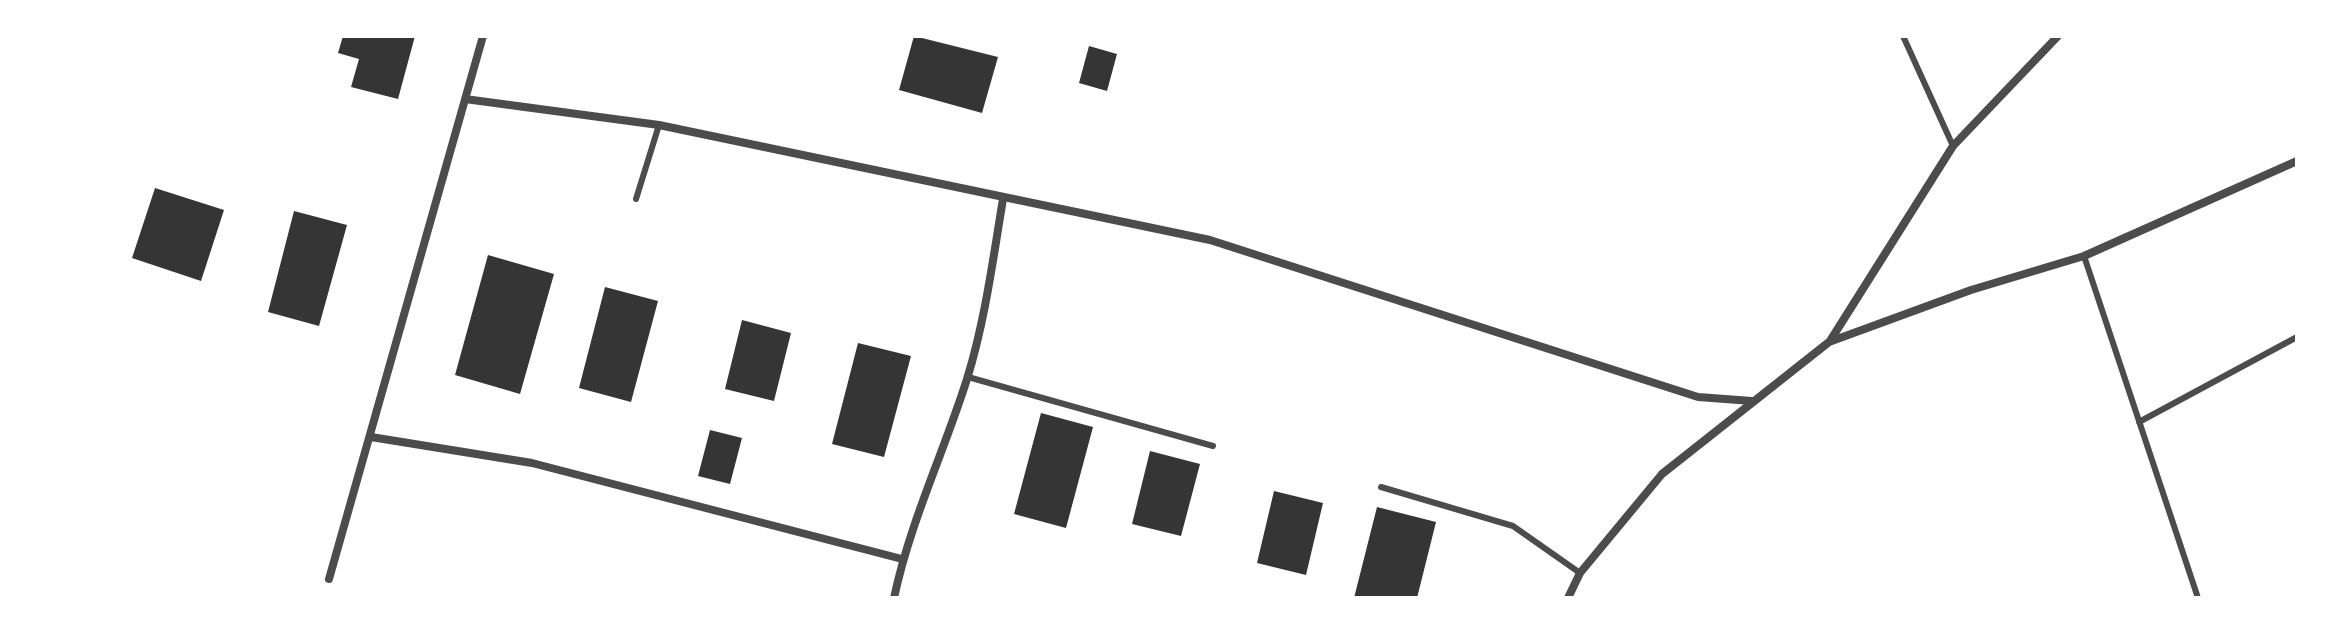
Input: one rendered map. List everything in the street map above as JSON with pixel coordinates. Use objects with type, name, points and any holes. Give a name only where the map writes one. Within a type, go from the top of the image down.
[{"type":"street","points":[[329,579],[483,36]]},
{"type":"street","points":[[1829,342],[1953,146],[2058,36]]},
{"type":"street","points":[[465,99],[659,125],[1210,240],[1698,397],[1752,401]]},
{"type":"street","points":[[1568,598],[1580,573],[1662,474],[1829,342],[1971,290],[2084,256],[2297,161]]},
{"type":"street","points":[[894,598],[902,559],[968,377],[991,273],[1003,199]]},
{"type":"street","points":[[371,437],[532,463],[902,559]]},
{"type":"lane","points":[[1903,36],[1953,146]]},
{"type":"lane","points":[[636,199],[659,125]]},
{"type":"lane","points":[[2084,256],[2198,598]]},
{"type":"lane","points":[[2139,422],[2297,337]]},
{"type":"lane","points":[[968,377],[1213,446]]},
{"type":"lane","points":[[1381,487],[1513,526],[1580,573]]},
{"type":"building","points":[[343,36],[415,36],[398,99],[351,87],[359,59],[338,53]]},
{"type":"building","points":[[914,36],[998,57],[982,113],[899,90]]},
{"type":"building","points":[[1089,46],[1117,54],[1107,91],[1079,83]]},
{"type":"building","points":[[155,188],[224,210],[201,281],[132,258]]},
{"type":"building","points":[[294,211],[347,225],[319,326],[268,312]]},
{"type":"building","points":[[488,255],[554,274],[520,394],[455,375]]},
{"type":"building","points":[[605,287],[658,301],[631,402],[579,388]]},
{"type":"building","points":[[742,320],[791,333],[774,401],[725,389]]},
{"type":"building","points":[[858,343],[911,356],[884,457],[832,444]]},
{"type":"building","points":[[1041,413],[1093,427],[1066,528],[1014,514]]},
{"type":"building","points":[[710,430],[742,438],[730,484],[698,476]]},
{"type":"building","points":[[1150,451],[1200,464],[1181,536],[1132,524]]},
{"type":"building","points":[[1274,491],[1323,503],[1306,575],[1257,563]]},
{"type":"building","points":[[1377,507],[1436,522],[1417,598],[1354,598]]}]
